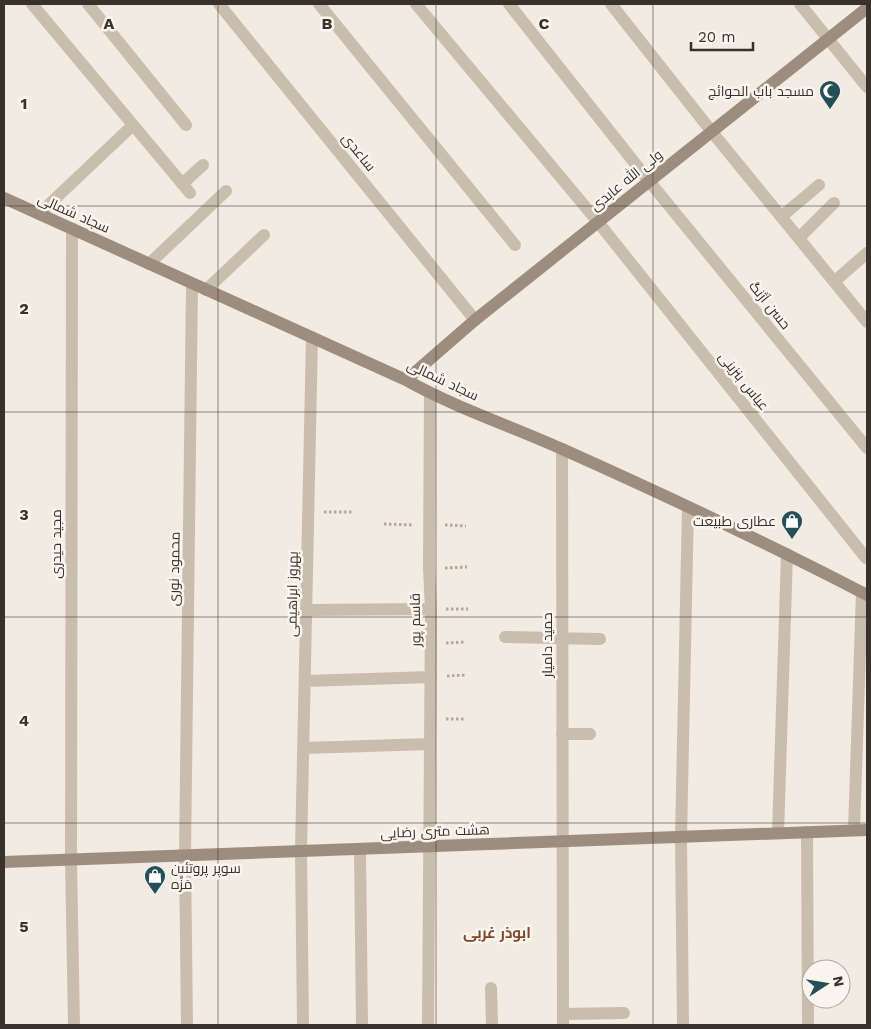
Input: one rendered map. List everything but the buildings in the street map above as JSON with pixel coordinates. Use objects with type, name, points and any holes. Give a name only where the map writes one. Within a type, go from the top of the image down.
[{"type":"street","points":[[32,4],[186,188],[203,165]]},
{"type":"street","points":[[88,4],[186,125]]},
{"type":"street","name":"ساعدی","points":[[219,4],[475,320]]},
{"type":"street","points":[[319,4],[515,245]]},
{"type":"street","name":"عباس بنزینی","points":[[416,4],[598,222],[866,558]]},
{"type":"street","name":"حسن آژنگ","points":[[509,4],[649,181],[867,448]]},
{"type":"street","points":[[611,4],[712,132],[867,322]]},
{"type":"street","points":[[800,4],[867,87]]},
{"type":"street","name":"ولی الله عابدی","points":[[406,380],[475,320],[867,8]]},
{"type":"street","points":[[39,214],[133,125]]},
{"type":"street","points":[[782,217],[819,185]]},
{"type":"street","points":[[149,264],[226,192]]},
{"type":"street","name":"سجاد شمالی","points":[[4,198],[406,380],[430,393],[562,448],[787,554],[865,593]]},
{"type":"street","points":[[799,238],[834,203]]},
{"type":"street","name":"مجید حیدری","points":[[72,229],[71,860],[74,1025]]},
{"type":"street","points":[[206,290],[264,235]]},
{"type":"street","points":[[834,281],[867,253]]},
{"type":"street","name":"محمود نوری","points":[[187,1025],[186,856],[192,284]]},
{"type":"street","name":"بهروز ابراهیمی","points":[[303,1025],[302,851],[312,337]]},
{"type":"street","name":"قاسم پور","points":[[428,1025],[431,609],[429,568],[430,393]]},
{"type":"street","name":"حمید دامیار","points":[[562,448],[563,1020]]},
{"type":"street","points":[[683,1025],[681,837],[688,507]]},
{"type":"street","points":[[778,833],[787,554]]},
{"type":"street","points":[[854,830],[865,593]]},
{"type":"street","points":[[306,610],[431,609]]},
{"type":"street","points":[[505,637],[600,639]]},
{"type":"street","points":[[305,681],[430,676]]},
{"type":"street","points":[[562,734],[590,734]]},
{"type":"street","points":[[304,748],[430,744]]},
{"type":"street","name":"هشت متری رضایی","points":[[4,862],[867,830]]},
{"type":"street","points":[[807,832],[808,1025]]},
{"type":"street","points":[[360,849],[362,1025]]},
{"type":"street","points":[[491,988],[492,1025]]},
{"type":"street","points":[[563,1020],[624,1013]]},
{"type":"path","points":[[308,511],[353,512]]},
{"type":"path","points":[[384,524],[466,526]]},
{"type":"path","points":[[429,568],[467,568]]},
{"type":"place","name":"مسجد باب الحوائج","points":[[830,110]]},
{"type":"place","name":"عطاری طبیعت","points":[[792,540]]},
{"type":"place","name":"سوپر پروتئین مَزِّه","points":[[155,895]]},
{"type":"district","name":"ابوذر غربی","points":[[497,933]]}]
